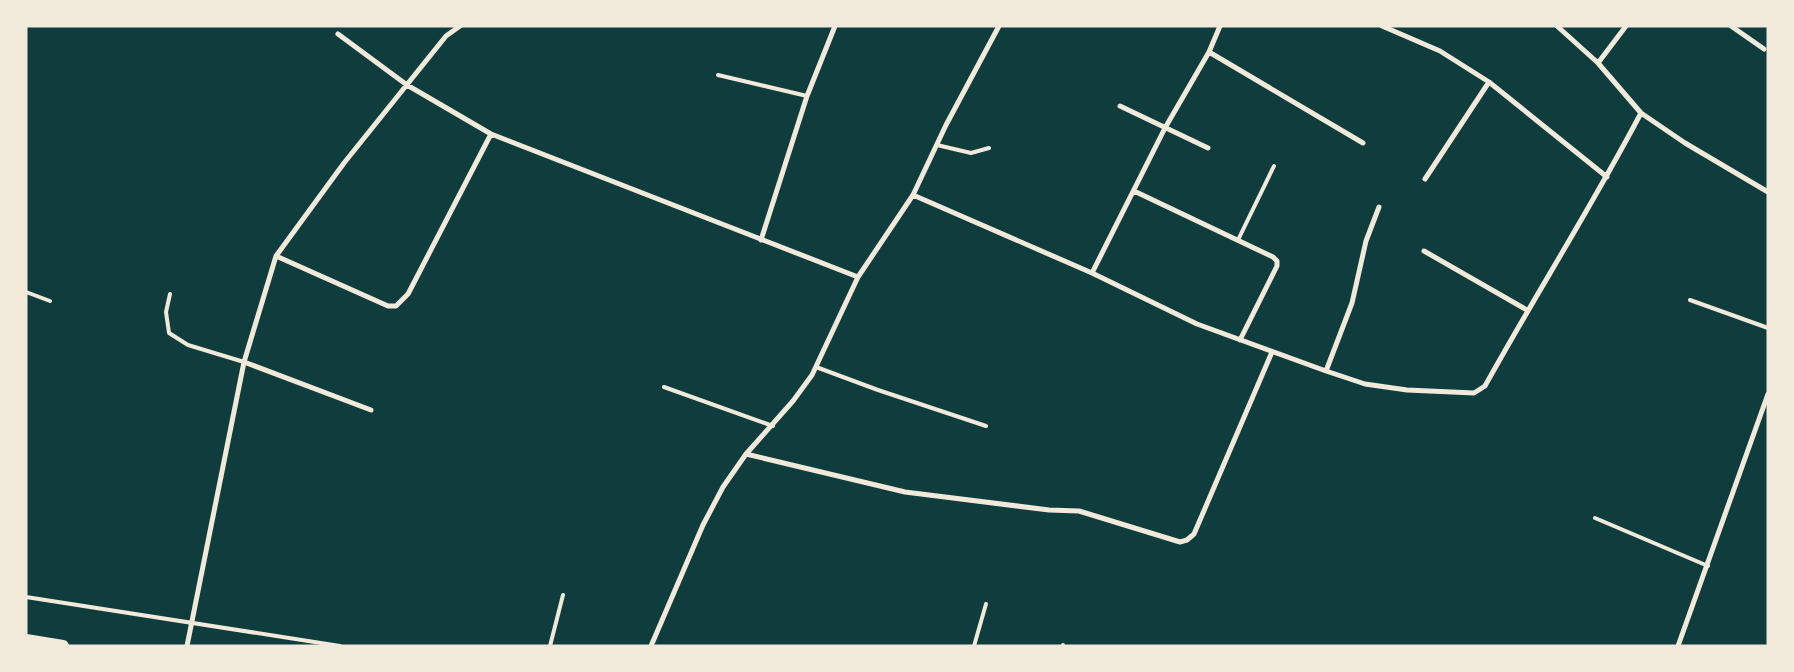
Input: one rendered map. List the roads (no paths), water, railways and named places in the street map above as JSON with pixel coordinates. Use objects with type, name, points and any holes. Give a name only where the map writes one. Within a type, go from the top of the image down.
[{"type":"highway","points":[[26,640],[63,646]]},
{"type":"street","points":[[187,646],[190,621],[221,482],[244,362],[276,256],[344,164],[446,36],[460,26]]},
{"type":"street","points":[[761,240],[807,96],[835,26]]},
{"type":"street","points":[[651,646],[703,524],[723,487],[746,454],[794,401],[816,367],[858,277],[913,195],[937,144],[999,26]]},
{"type":"street","points":[[1092,273],[1165,128],[1209,52],[1220,26]]},
{"type":"street","points":[[1382,26],[1440,51],[1490,82],[1607,177]]},
{"type":"street","points":[[1557,26],[1598,63],[1641,113],[1685,144],[1768,192]]},
{"type":"street","points":[[1598,63],[1626,26]]},
{"type":"street","points":[[1731,26],[1764,49]]},
{"type":"street","points":[[338,34],[407,85],[491,134],[858,277]]},
{"type":"street","points":[[1209,52],[1363,143]]},
{"type":"street","points":[[1425,179],[1490,82]]},
{"type":"street","points":[[1120,106],[1208,148]]},
{"type":"street","points":[[913,195],[1092,273],[1197,324],[1272,352],[1373,386],[1442,394],[1474,393],[1485,386],[1527,310],[1607,177],[1641,113]]},
{"type":"street","points":[[276,256],[388,306],[396,306],[408,294],[491,134]]},
{"type":"street","points":[[1134,191],[1273,257],[1276,261],[1277,266],[1240,340]]},
{"type":"street","points":[[1326,371],[1352,303],[1366,241],[1379,207]]},
{"type":"street","points":[[1424,251],[1527,310]]},
{"type":"street","points":[[746,454],[905,492],[1049,510],[1079,511],[1180,542],[1188,540],[1194,534],[1272,352]]},
{"type":"street","points":[[244,362],[371,410]]},
{"type":"street","points":[[1678,646],[1768,394]]},
{"type":"lane","points":[[718,75],[807,96]]},
{"type":"lane","points":[[937,144],[971,153],[989,148]]},
{"type":"lane","points":[[1238,240],[1274,166]]},
{"type":"lane","points":[[26,292],[50,301]]},
{"type":"lane","points":[[170,294],[166,312],[169,333],[188,345],[244,362]]},
{"type":"lane","points":[[1690,300],[1768,328]]},
{"type":"lane","points":[[816,367],[986,426]]},
{"type":"lane","points":[[664,387],[773,426]]},
{"type":"lane","points":[[1595,518],[1708,566]]},
{"type":"lane","points":[[550,646],[563,595]]},
{"type":"lane","points":[[26,597],[190,621],[340,646]]},
{"type":"lane","points":[[974,646],[986,604]]}]
